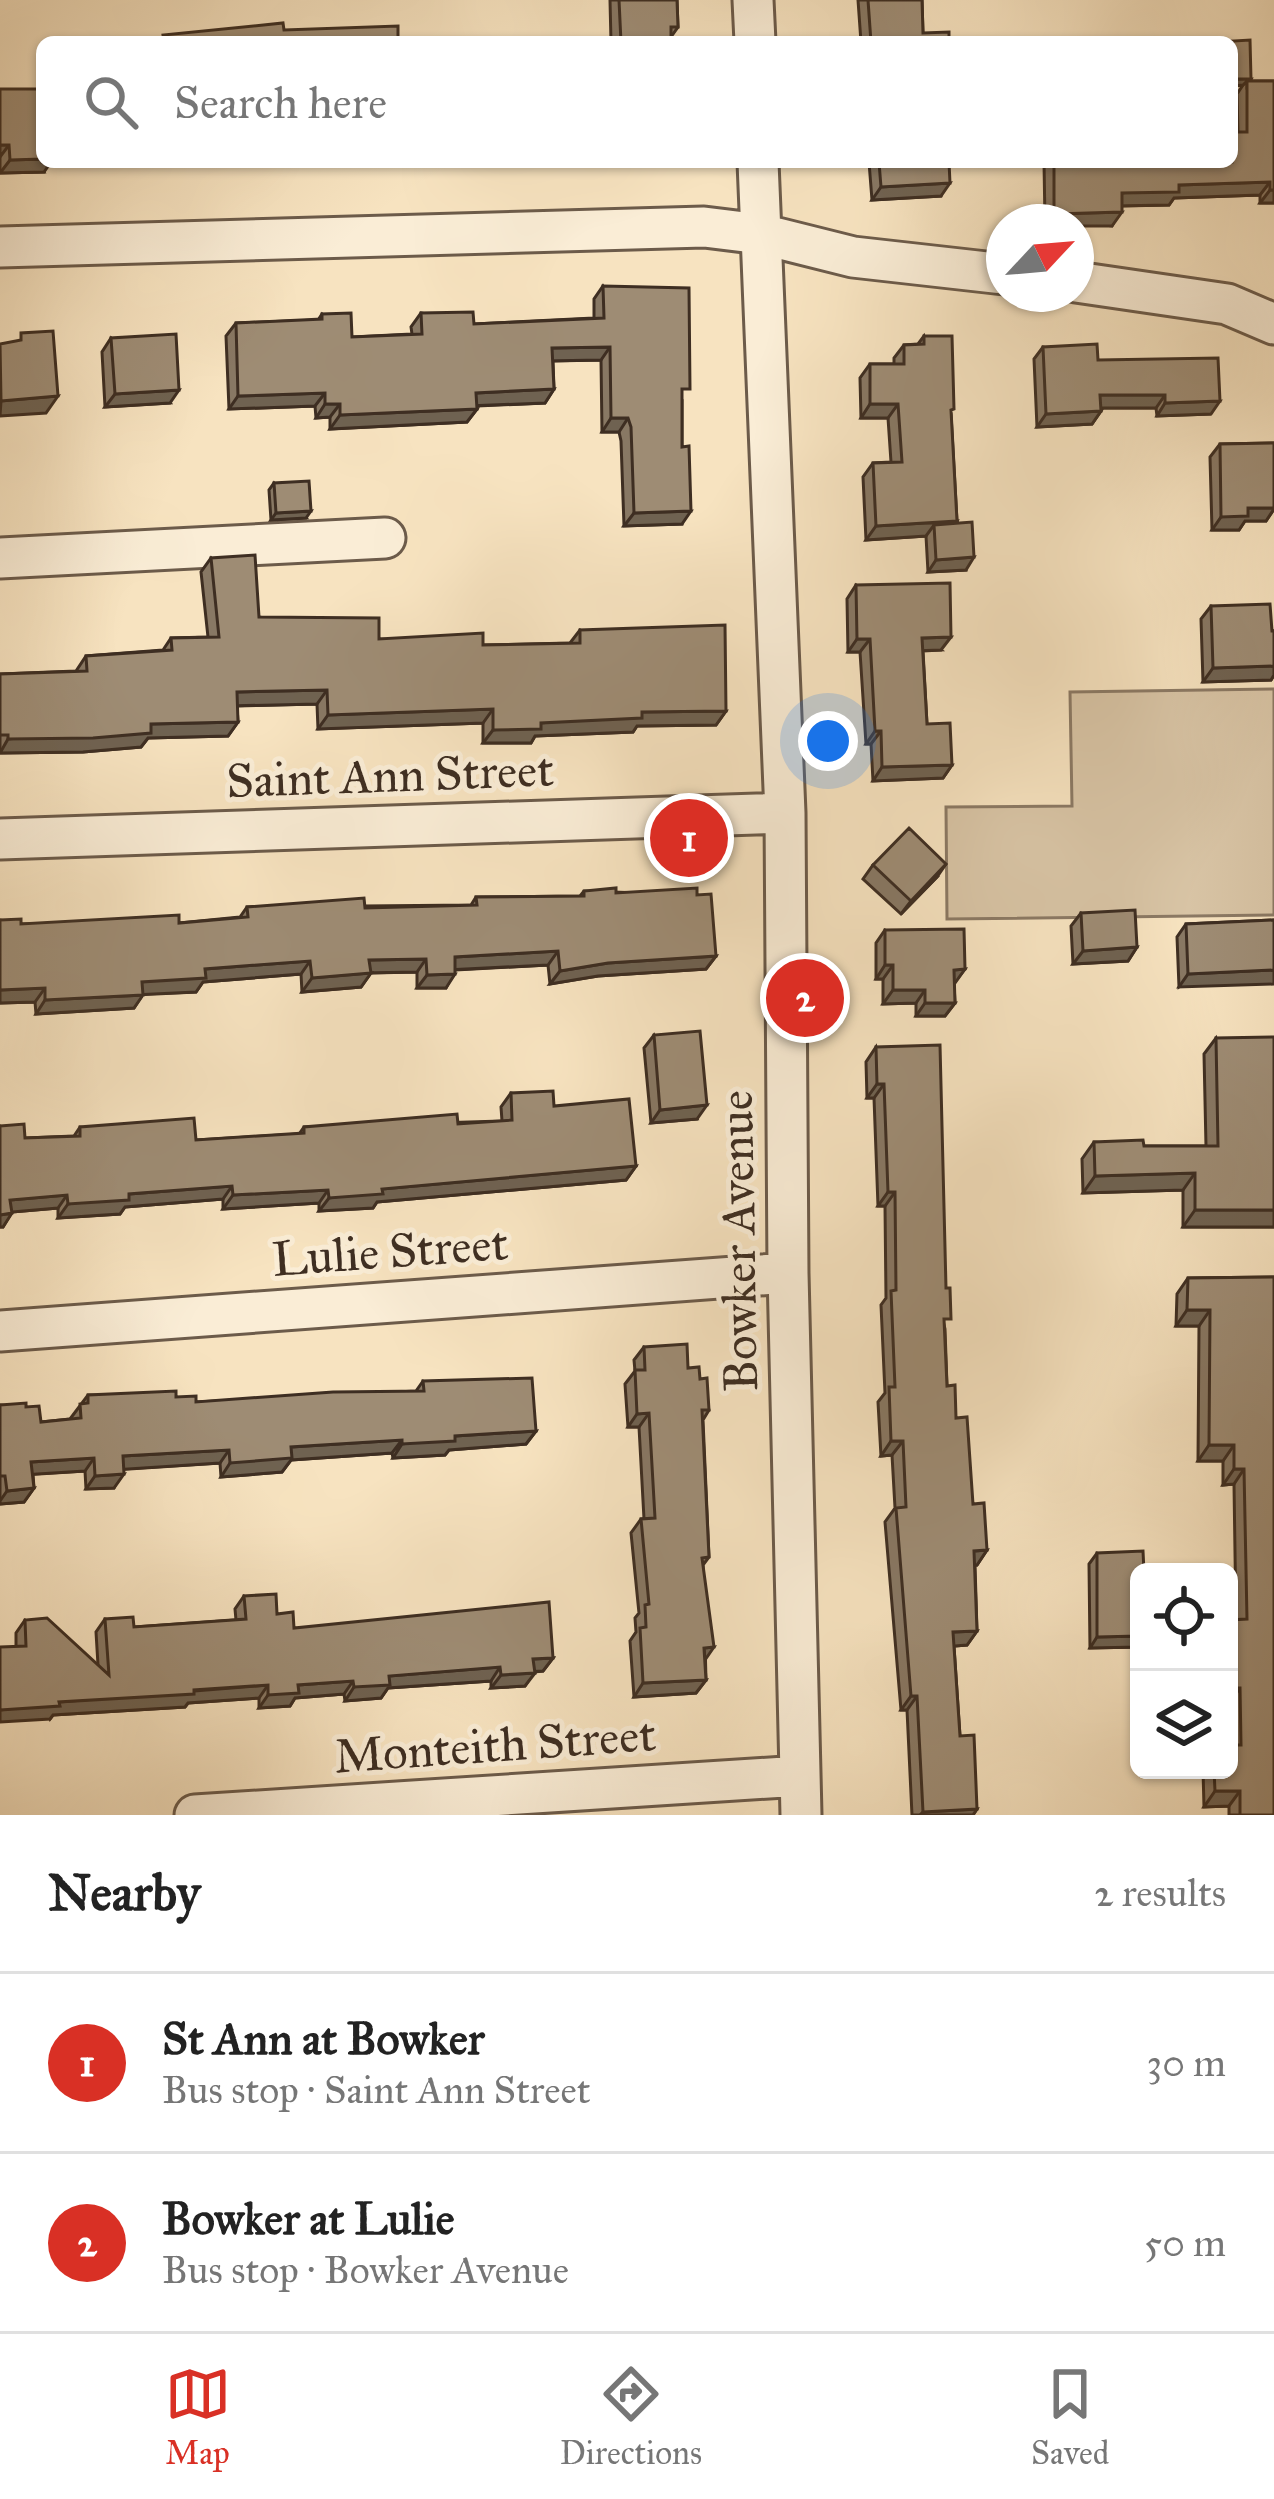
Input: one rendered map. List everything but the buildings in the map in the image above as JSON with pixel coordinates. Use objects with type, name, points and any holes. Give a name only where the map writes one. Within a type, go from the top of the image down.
[{"type":"street","points":[[753,0],[755,36]]},
{"type":"street","name":"Bowker Avenue","points":[[758,168],[784,813],[788,1273],[801,1795]]},
{"type":"street","points":[[0,247],[704,227],[761,234],[853,257],[986,272]]},
{"type":"street","points":[[1094,285],[1227,304],[1274,324]]},
{"type":"street","points":[[0,558],[385,538]]},
{"type":"street","name":"Saint Ann Street","points":[[0,839],[784,813]]},
{"type":"street","name":"Lulie Street","points":[[0,1331],[788,1273]]},
{"type":"street","name":"Monteith Street","points":[[195,1815],[801,1795]]},
{"type":"shaded area","points":[[1274,689],[1274,915],[947,919],[946,807],[1072,806],[1070,692]]},
{"type":"place","name":"St Ann at Bowker","points":[[689,838]]},
{"type":"place","name":"Bowker at Lulie","points":[[805,998]]}]
